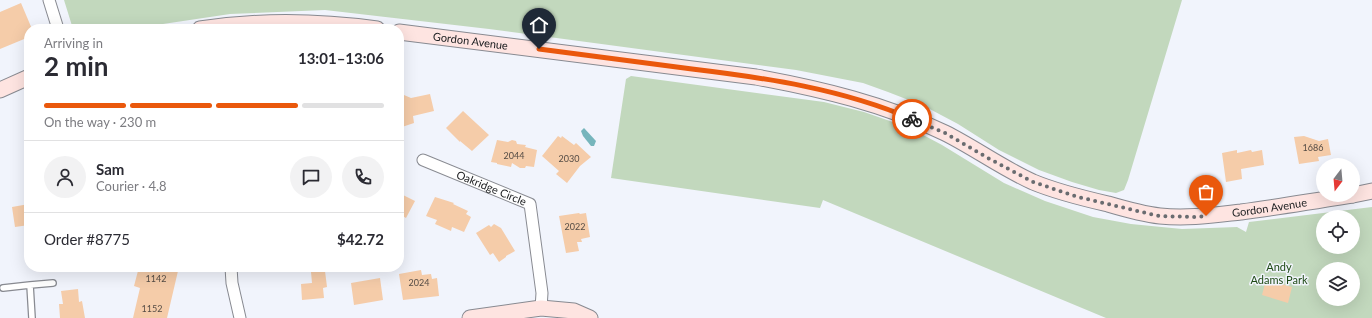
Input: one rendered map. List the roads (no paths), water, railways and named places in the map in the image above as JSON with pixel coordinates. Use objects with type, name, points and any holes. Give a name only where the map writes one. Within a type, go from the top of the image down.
[{"type":"main road","points":[[285,24],[299,22],[336,24]]},
{"type":"main road","name":"Gordon Avenue","points":[[404,33],[756,76],[853,97],[900,114],[945,133],[1033,182],[1078,197],[1159,216],[1194,217],[1316,201]]},
{"type":"main road","points":[[0,90],[24,79]]},
{"type":"main road","name":"Gordon Avenue","points":[[1360,194],[1372,192]]},
{"type":"main road","points":[[470,318],[541,308],[574,311],[590,318]]},
{"type":"street","points":[[49,0],[56,24]]},
{"type":"street","name":"Oakridge Circle","points":[[423,160],[530,204],[542,292],[541,308]]},
{"type":"street","points":[[231,272],[232,283],[240,318]]},
{"type":"lane","points":[[3,288],[53,283]]},
{"type":"lane","points":[[30,285],[32,318]]},
{"type":"water","points":[[584,128],[596,141],[594,146],[591,146],[583,136],[581,131]]},
{"type":"park label","name":"Andy Adams Park","points":[[1279,273]]}]
